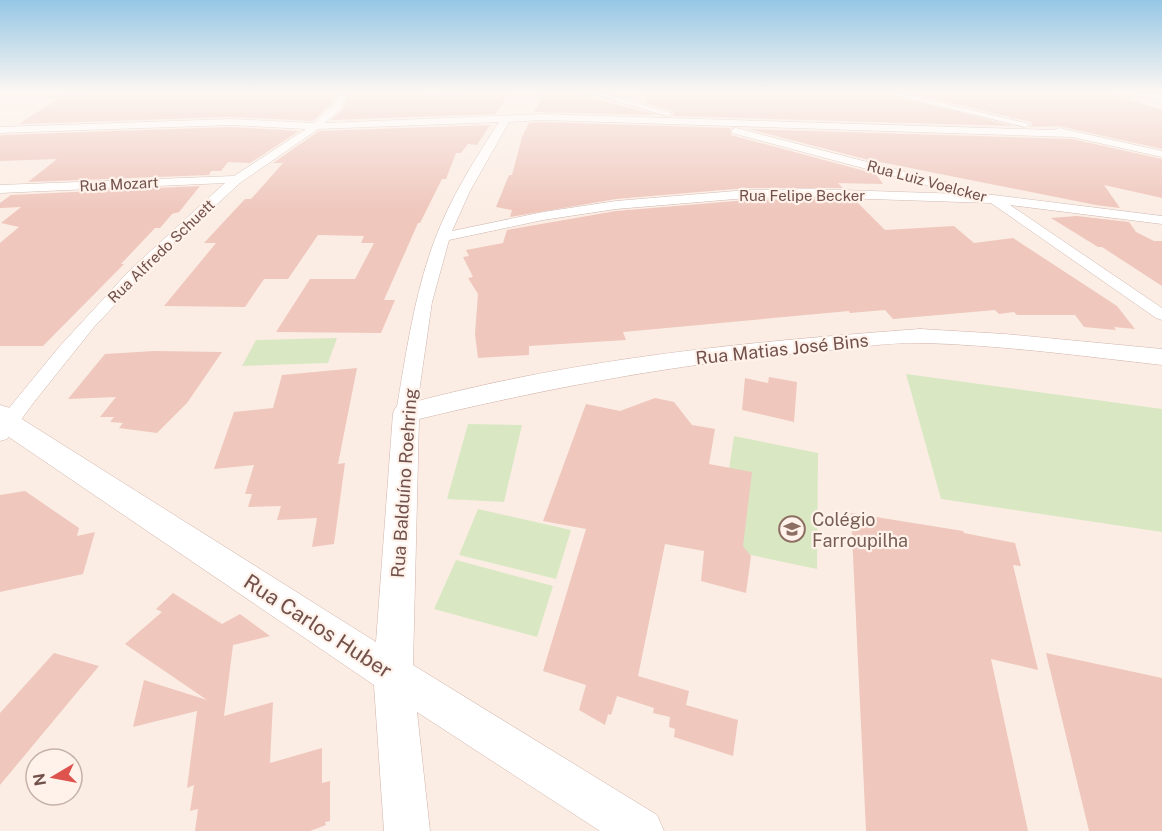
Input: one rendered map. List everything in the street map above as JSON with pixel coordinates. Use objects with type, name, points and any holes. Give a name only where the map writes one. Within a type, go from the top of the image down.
[{"type":"main road","name":"Rua Matias José Bins","points":[[406,413],[529,384],[629,366],[779,346],[920,336],[1005,341],[1162,357]]},
{"type":"main road","name":"Rua Balduíno Roehring","points":[[406,413],[393,675],[407,831]]},
{"type":"main road","name":"Rua Carlos Huber","points":[[2,423],[640,831]]},
{"type":"street","name":"Rua Alfredo Schuett","points":[[2,423],[87,324],[166,244],[237,179],[307,132]]},
{"type":"street","name":"Rua Balduíno Roehring","points":[[406,413],[423,307],[443,237],[478,164],[498,132]]},
{"type":"street","name":"Rua Luiz Voelcker","points":[[738,132],[993,199],[1162,315]]},
{"type":"street","points":[[1003,132],[1071,134]]},
{"type":"street","points":[[1061,132],[1162,154]]},
{"type":"street","name":"Rua Mozart","points":[[0,189],[237,179]]},
{"type":"street","name":"Rua Felipe Becker","points":[[443,237],[543,216],[687,198],[810,193],[993,199],[1069,206],[1162,220]]},
{"type":"green space","points":[[337,338],[328,363],[242,366],[256,340]]},
{"type":"green space","points":[[906,374],[1162,409],[1162,532],[941,499]]},
{"type":"green space","points":[[468,424],[522,425],[504,502],[447,499]]},
{"type":"green space","points":[[734,436],[818,453],[817,569],[717,548]]},
{"type":"green space","points":[[478,509],[571,530],[556,579],[459,555]]},
{"type":"green space","points":[[456,560],[553,586],[537,637],[434,609]]},
{"type":"building","points":[[94,132],[298,132],[250,163],[228,162],[221,171],[211,171],[209,175],[28,182],[57,159],[0,161],[0,136]]},
{"type":"building","points":[[318,132],[486,132],[477,145],[468,144],[461,153],[456,153],[446,179],[442,179],[418,223],[384,300],[395,300],[381,333],[276,332],[310,279],[355,279],[374,243],[361,243],[364,236],[318,235],[288,279],[264,279],[245,307],[164,306],[216,243],[204,243],[245,199],[251,199],[283,163],[273,163]]},
{"type":"building","points":[[525,132],[731,132],[731,135],[876,174],[883,184],[838,183],[843,188],[747,188],[616,199],[510,217],[512,210],[496,207],[509,175],[512,175]]},
{"type":"building","points":[[759,132],[838,132],[1072,139],[1162,159],[1162,198],[1104,185],[1120,208],[1096,205],[865,159]]},
{"type":"building","points":[[1085,132],[1162,132],[1162,149]]},
{"type":"building","points":[[200,186],[179,212],[172,214],[160,228],[155,228],[121,264],[124,264],[43,346],[0,346],[0,243],[19,227],[1,223],[21,207],[0,208],[0,203],[11,195]]},
{"type":"building","points":[[747,200],[856,201],[885,230],[954,226],[974,243],[1013,238],[1117,306],[1135,329],[1084,327],[1075,315],[1017,315],[1014,312],[999,314],[995,310],[893,319],[885,310],[850,313],[849,311],[623,332],[626,340],[529,346],[529,355],[478,358],[475,334],[478,294],[468,278],[473,277],[463,257],[469,256],[466,250],[503,243],[507,230],[616,211]]},
{"type":"building","points":[[1077,216],[1129,222],[1136,232],[1154,241],[1162,241],[1162,286],[1102,247],[1098,247],[1051,218]]},
{"type":"building","points":[[154,351],[222,352],[187,403],[157,433],[119,428],[123,423],[110,422],[114,417],[100,417],[116,397],[68,399],[105,354]]},
{"type":"building","points":[[357,368],[338,464],[345,463],[334,544],[312,547],[317,518],[277,520],[281,506],[248,507],[252,494],[245,494],[254,465],[214,469],[234,412],[273,408],[282,375]]},
{"type":"building","points":[[769,377],[797,382],[794,422],[742,410],[745,378],[768,383]]},
{"type":"building","points":[[655,398],[674,402],[692,425],[715,429],[709,464],[752,472],[743,546],[751,556],[746,593],[701,581],[704,551],[665,544],[638,676],[689,691],[686,705],[738,720],[733,756],[674,737],[675,729],[669,727],[670,717],[653,713],[654,708],[617,696],[605,725],[579,710],[586,685],[543,671],[586,529],[543,521],[586,404],[620,411]]},
{"type":"building","points":[[25,491],[79,528],[77,536],[95,532],[83,574],[0,592],[0,495]]},
{"type":"building","points":[[851,513],[963,531],[1015,543],[1021,566],[1013,565],[1038,670],[991,659],[1028,831],[866,831]]},
{"type":"building","points":[[173,593],[222,624],[240,614],[270,636],[233,645],[224,716],[273,702],[270,763],[322,748],[322,783],[330,781],[330,821],[325,822],[326,825],[310,831],[195,831],[198,809],[190,811],[194,785],[187,788],[197,711],[133,727],[144,680],[207,700],[125,644],[162,612],[156,609]]},
{"type":"building","points":[[54,653],[99,666],[32,747],[24,747],[24,756],[0,785],[0,713]]},
{"type":"building","points":[[1046,653],[1162,678],[1162,831],[1089,831]]},
{"type":"place","name":"Colégio Farroupilha","points":[[792,529]]}]
